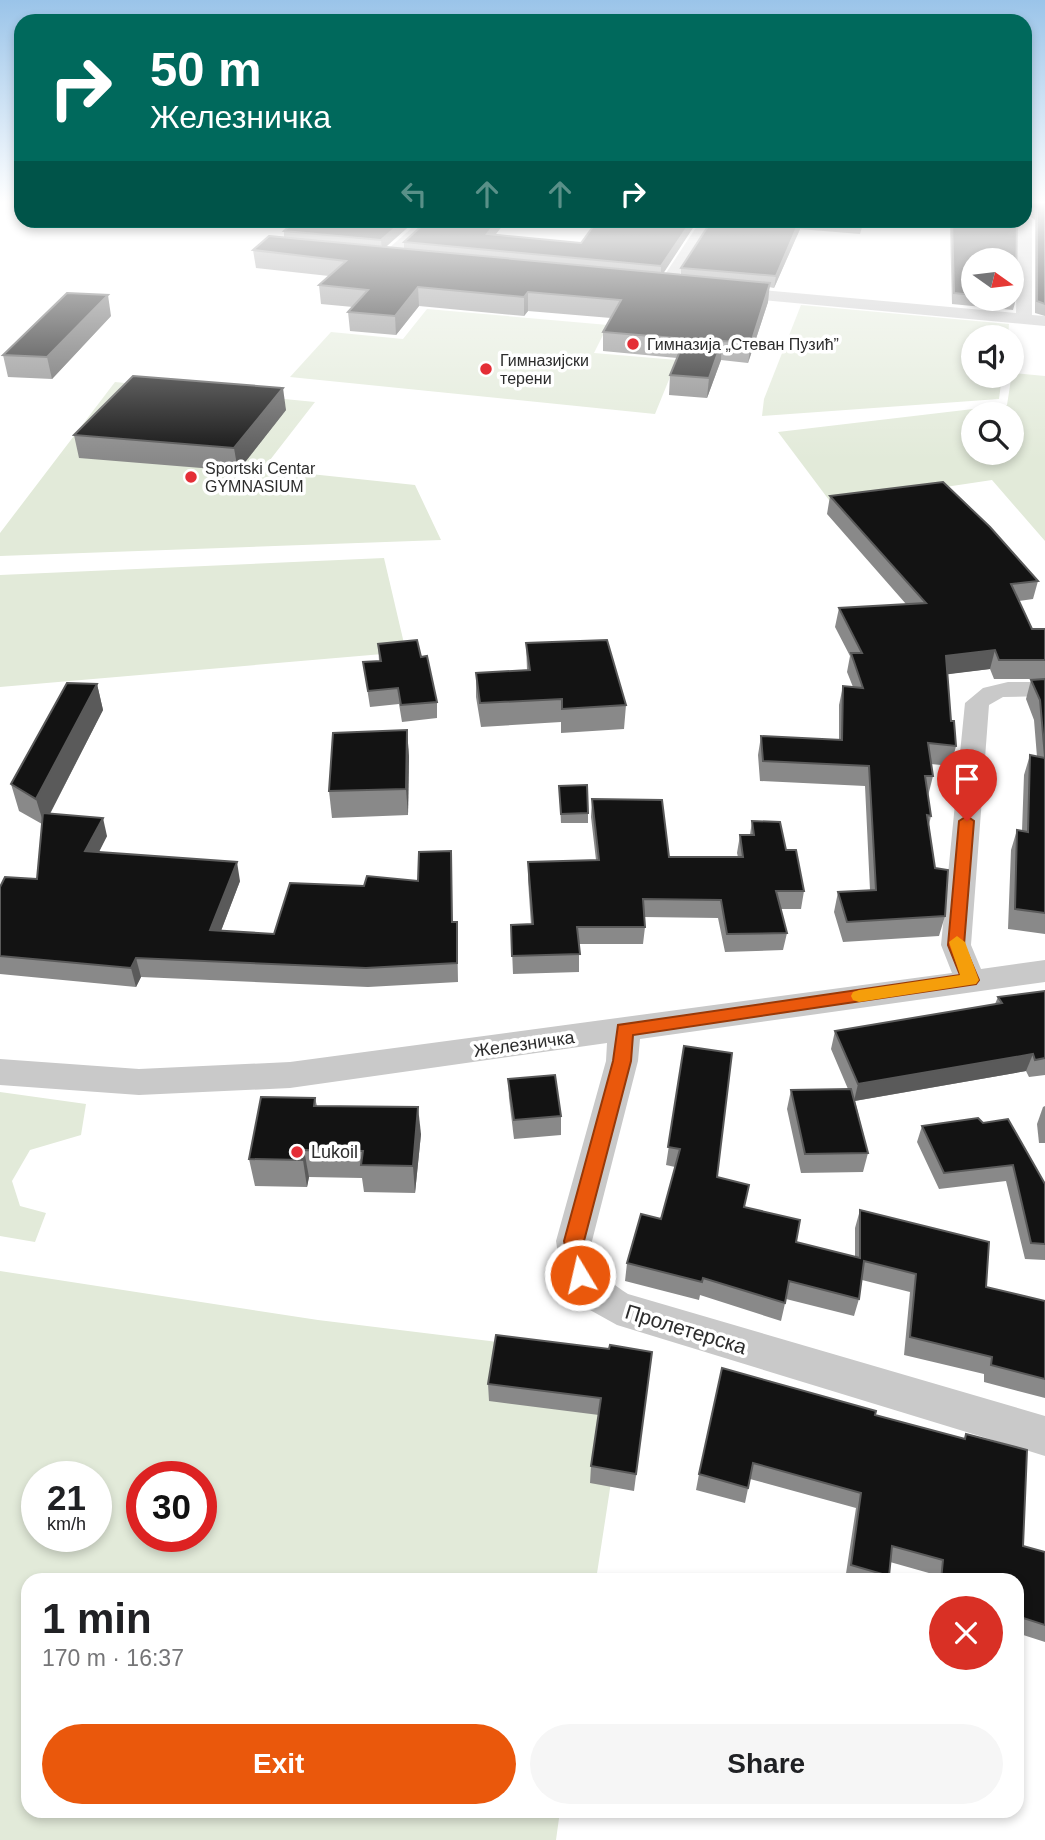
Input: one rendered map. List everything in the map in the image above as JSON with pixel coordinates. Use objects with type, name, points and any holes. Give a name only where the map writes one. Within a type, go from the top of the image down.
[{"type":"street","points":[[1024,288],[1024,319]]},
{"type":"street","points":[[708,290],[1045,321]]},
{"type":"street","points":[[970,980],[956,945],[977,703],[990,692],[1000,690],[1045,690]]},
{"type":"street","name":"Железничка","points":[[0,1072],[139,1082],[290,1075],[1045,971]]},
{"type":"street","name":"Пролетерска","points":[[624,1030],[622,1061],[574,1241],[580,1275],[594,1293],[617,1308],[635,1314],[1045,1436]]},
{"type":"green space","points":[[801,305],[1009,324],[961,325],[961,388],[1000,388],[999,399],[762,416],[764,399]]},
{"type":"green space","name":"Гимназијски терени","points":[[427,309],[608,325],[594,353],[677,360],[655,414],[290,377],[331,332],[403,339]]},
{"type":"green space","points":[[1024,374],[1045,376],[1045,541],[992,480],[832,504],[778,432],[961,410],[961,465],[1024,465],[1024,402],[1007,402],[1010,388],[1024,388]]},
{"type":"green space","name":"Sportski Centar GYMNASIUM","points":[[115,382],[315,402],[263,469],[415,485],[441,540],[0,556],[0,533]]},
{"type":"green space","points":[[384,558],[406,652],[0,687],[0,575]]},
{"type":"green space","points":[[0,1092],[86,1104],[81,1135],[30,1150],[12,1181],[20,1206],[46,1213],[35,1242],[0,1236]]},
{"type":"green space","points":[[0,1271],[318,1320],[630,1358],[597,1573],[21,1573],[21,1818],[559,1818],[556,1840],[0,1840]]},
{"type":"building","points":[[347,288],[417,288],[395,316],[348,312],[368,290]]},
{"type":"building","points":[[427,288],[768,288],[751,343],[722,341],[709,378],[670,375],[685,339],[603,332],[621,300],[528,292],[524,297]]},
{"type":"building","points":[[954,288],[961,288],[961,294],[954,293]]},
{"type":"building","points":[[1037,288],[1045,288],[1045,304],[1037,301]]},
{"type":"building","points":[[67,293],[108,295],[47,357],[3,355]]},
{"type":"building","points":[[133,376],[283,388],[234,448],[74,435]]},
{"type":"building","points":[[943,482],[990,527],[1038,581],[1011,584],[1032,629],[1045,629],[1045,660],[999,660],[995,650],[946,656],[951,721],[954,721],[956,746],[928,743],[933,776],[925,776],[931,816],[927,815],[935,868],[948,870],[945,916],[847,922],[838,892],[876,890],[869,766],[763,761],[761,736],[842,740],[843,686],[863,688],[851,653],[862,653],[839,608],[926,603],[830,496]]},
{"type":"building","points":[[417,640],[421,657],[427,656],[437,702],[401,705],[398,688],[368,691],[363,662],[381,661],[378,644]]},
{"type":"building","points":[[607,640],[626,705],[562,709],[562,699],[480,703],[476,673],[530,670],[526,643]]},
{"type":"building","points":[[1045,679],[1045,757],[1040,700],[1031,680]]},
{"type":"building","points":[[67,683],[97,684],[36,799],[11,784]]},
{"type":"building","points":[[407,730],[406,789],[329,791],[333,733]]},
{"type":"building","points":[[1030,755],[1045,758],[1045,913],[1015,909],[1017,830],[1028,832]]},
{"type":"building","points":[[587,785],[588,813],[561,814],[559,786]]},
{"type":"building","points":[[592,799],[662,800],[669,857],[743,857],[740,835],[754,835],[752,821],[780,822],[786,850],[796,850],[804,891],[776,891],[787,933],[727,934],[721,900],[643,899],[645,927],[577,927],[580,954],[512,956],[511,925],[533,924],[528,862],[599,860]]},
{"type":"building","points":[[43,813],[103,818],[85,851],[237,862],[210,930],[274,934],[290,883],[364,886],[367,876],[418,881],[419,852],[451,851],[452,922],[457,922],[457,963],[366,968],[136,958],[131,968],[0,956],[0,887],[5,877],[37,879]]},
{"type":"building","points":[[1045,991],[1045,1058],[1035,1060],[1033,1054],[858,1084],[835,1031],[1002,1003],[998,997]]},
{"type":"building","points":[[684,1046],[732,1053],[717,1177],[749,1185],[744,1207],[800,1220],[796,1242],[860,1258],[860,1210],[989,1242],[986,1287],[1045,1301],[1045,1379],[991,1365],[992,1357],[910,1337],[916,1274],[864,1261],[859,1299],[789,1281],[785,1303],[703,1278],[702,1282],[627,1263],[641,1214],[661,1219],[680,1149],[668,1147]]},
{"type":"building","points":[[555,1075],[561,1116],[514,1120],[508,1079]]},
{"type":"building","points":[[851,1089],[868,1153],[805,1154],[791,1090]]},
{"type":"building","points":[[261,1097],[315,1098],[314,1106],[418,1107],[413,1166],[361,1165],[363,1151],[304,1150],[303,1160],[249,1159]]},
{"type":"building","points":[[978,1118],[983,1123],[1008,1119],[1045,1184],[1045,1244],[1031,1243],[1013,1165],[944,1173],[922,1126]]},
{"type":"building","points":[[496,1335],[609,1349],[610,1345],[652,1352],[636,1474],[591,1466],[601,1398],[488,1384]]},
{"type":"building","points":[[722,1368],[876,1411],[875,1415],[965,1439],[966,1434],[1027,1450],[1023,1546],[1045,1552],[1045,1625],[1024,1618],[1024,1573],[942,1573],[943,1560],[892,1546],[889,1573],[879,1573],[851,1565],[861,1493],[753,1463],[748,1488],[699,1474]]},
{"type":"slow traffic","points":[[859,996],[970,980],[957,942]]},
{"type":"place","name":"Гимназија „Стеван Пузић”","points":[[633,344]]},
{"type":"place","name":"Гимназијски терени","points":[[486,369]]},
{"type":"place","name":"Sportski Centar GYMNASIUM","points":[[191,477]]},
{"type":"place","name":"Lukoil","points":[[297,1152]]},
{"type":"route","points":[[580,1275],[574,1241],[622,1061],[624,1030],[970,980],[956,945],[967,821]]}]
